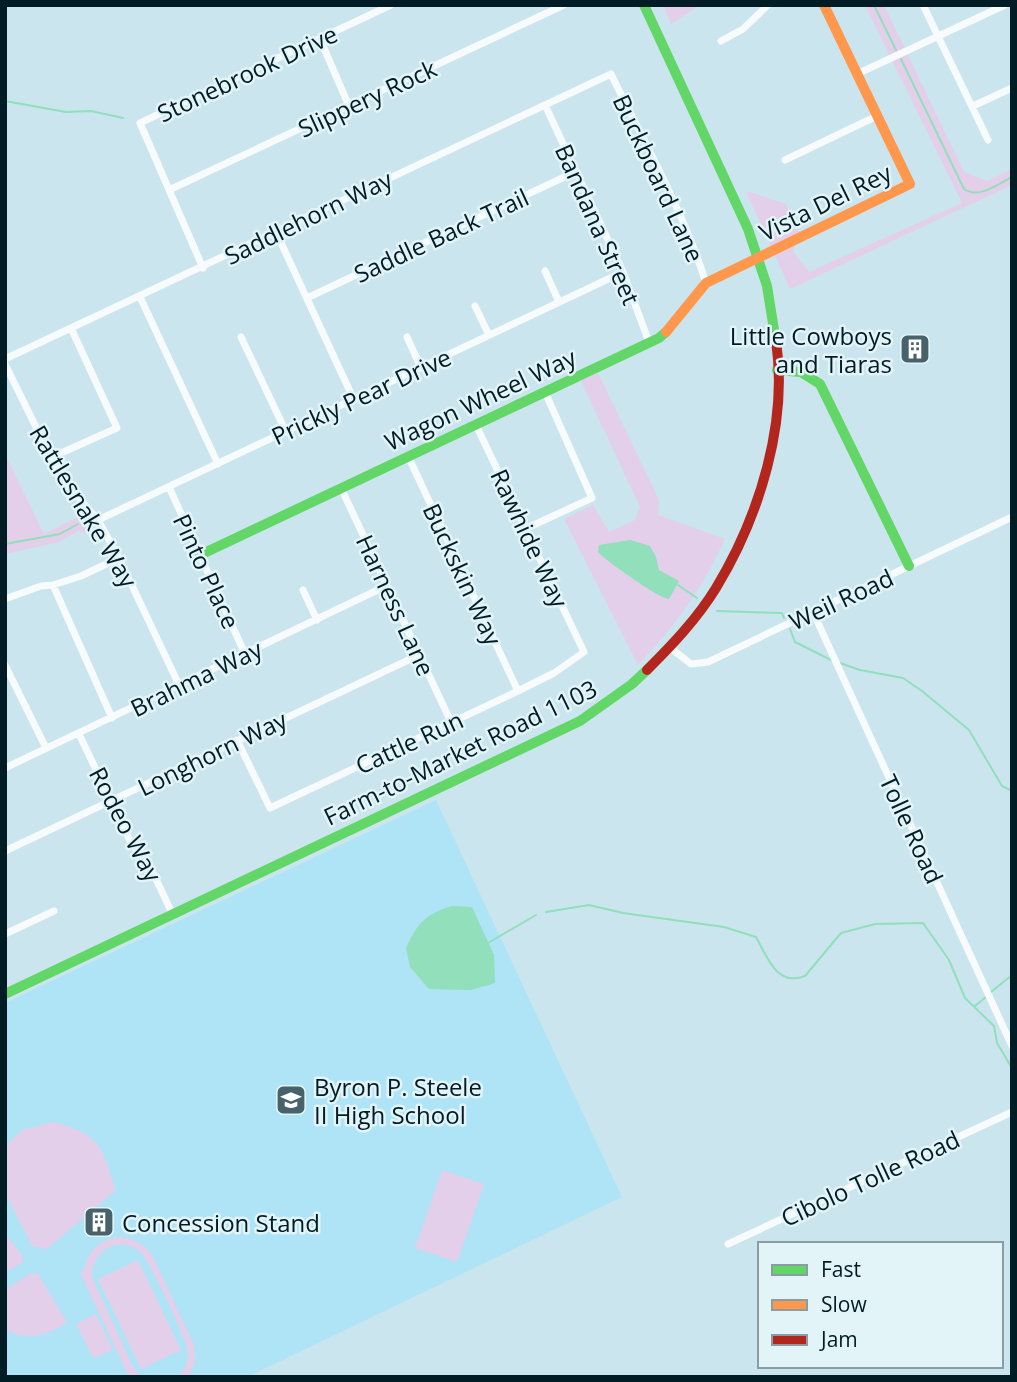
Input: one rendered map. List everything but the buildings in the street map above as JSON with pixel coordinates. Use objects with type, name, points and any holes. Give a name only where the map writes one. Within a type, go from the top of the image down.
[{"type":"main road","points":[[824,5],[877,116]]},
{"type":"main road","name":"Farm-to-Market Road 1103","points":[[5,994],[580,721],[611,702],[672,649],[714,593],[747,533],[760,496],[772,440],[777,370],[771,308],[759,257],[726,176],[645,6]]},
{"type":"main road","name":"Vista Del Rey","points":[[759,257],[910,184],[877,116]]},
{"type":"main road","name":"Wagon Wheel Way","points":[[200,555],[649,342],[671,328],[706,283],[759,257]]},
{"type":"main road","points":[[777,370],[811,373],[820,384],[909,566]]},
{"type":"street","name":"Stonebrook Drive","points":[[170,190],[140,123],[391,5]]},
{"type":"street","name":"Slippery Rock","points":[[170,190],[564,5]]},
{"type":"street","points":[[923,5],[988,139]]},
{"type":"street","points":[[857,74],[1005,5]]},
{"type":"street","points":[[721,40],[743,29],[765,6]]},
{"type":"street","points":[[320,39],[349,106]]},
{"type":"street","name":"Saddlehorn Way","points":[[5,359],[611,74]]},
{"type":"street","name":"Buckboard Lane","points":[[611,74],[680,215],[706,283]]},
{"type":"street","points":[[973,106],[1012,88]]},
{"type":"street","name":"Bandana Street","points":[[545,106],[623,272],[649,342]]},
{"type":"street","points":[[785,160],[877,116]]},
{"type":"street","name":"Saddle Back Trail","points":[[307,298],[575,172]]},
{"type":"street","points":[[170,190],[203,268]]},
{"type":"street","points":[[276,232],[354,400]]},
{"type":"street","points":[[545,271],[559,302]]},
{"type":"street","name":"Prickly Pear Drive","points":[[98,520],[623,272]]},
{"type":"street","points":[[140,297],[218,464]]},
{"type":"street","points":[[475,306],[489,335]]},
{"type":"street","points":[[50,458],[117,428],[71,328]]},
{"type":"street","points":[[241,337],[286,432]]},
{"type":"street","points":[[407,337],[421,368]]},
{"type":"street","name":"Rattlesnake Way","points":[[5,365],[60,476],[98,520],[119,558],[179,685]]},
{"type":"street","points":[[525,529],[592,498],[545,392]]},
{"type":"street","name":"Rawhide Way","points":[[476,425],[584,652]]},
{"type":"street","name":"Buckskin Way","points":[[408,456],[518,691]]},
{"type":"street","name":"Pinto Place","points":[[169,487],[245,654]]},
{"type":"street","name":"Harness Lane","points":[[341,488],[451,722]]},
{"type":"street","name":"Weil Road","points":[[672,649],[684,661],[699,665],[1012,517]]},
{"type":"street","points":[[5,600],[41,586],[81,576],[119,558]]},
{"type":"street","points":[[53,585],[112,718]]},
{"type":"street","name":"Brahma Way","points":[[5,768],[386,586]]},
{"type":"street","points":[[303,590],[317,620]]},
{"type":"street","name":"Tolle Road","points":[[813,612],[1012,1046]]},
{"type":"street","name":"Cattle Run","points":[[237,740],[270,808],[518,691],[554,673],[584,652]]},
{"type":"street","name":"Longhorn Way","points":[[5,851],[419,655]]},
{"type":"street","points":[[5,665],[46,748]]},
{"type":"street","points":[[5,686],[14,682]]},
{"type":"street","name":"Rodeo Way","points":[[79,734],[131,843],[154,875],[173,915]]},
{"type":"street","points":[[5,934],[54,911]]},
{"type":"street","name":"Cibolo Tolle Road","points":[[728,1244],[1012,1112]]},
{"type":"shaded area","points":[[663,5],[700,5],[671,24]]},
{"type":"shaded area","points":[[865,5],[884,5],[964,172],[987,181],[1012,169],[1012,185],[790,289],[746,191],[786,204],[799,230],[793,251],[809,272],[962,203]]},
{"type":"shaded area","points":[[598,373],[659,500],[658,515],[725,539],[687,606],[638,665],[564,519],[593,505],[609,532],[635,520],[640,507],[581,381]]},
{"type":"shaded area","points":[[5,454],[44,534],[83,515],[84,523],[94,528],[83,533],[80,530],[59,542],[5,554]]},
{"type":"shaded area","points":[[630,540],[650,546],[659,570],[679,581],[669,599],[633,579],[598,552],[599,545]]},
{"type":"shaded area","name":"Byron P. Steele II High School","points":[[436,800],[622,1197],[247,1377],[5,1377],[5,1003]]},
{"type":"shaded area","points":[[452,906],[472,907],[494,955],[495,983],[471,990],[429,989],[410,967],[406,948],[414,932],[429,916]]},
{"type":"shaded area","points":[[53,1122],[91,1137],[107,1163],[116,1190],[47,1249],[32,1246],[5,1193],[5,1147],[22,1130]]},
{"type":"shaded area","points":[[442,1170],[484,1184],[457,1262],[415,1248]]},
{"type":"shaded area","points":[[5,1234],[23,1256],[22,1263],[5,1273]]},
{"type":"shaded area","points":[[121,1237],[140,1243],[153,1257],[194,1345],[195,1362],[189,1377],[178,1377],[186,1366],[188,1352],[152,1271],[141,1253],[133,1247],[116,1245],[96,1259],[92,1277],[133,1367],[141,1377],[129,1377],[80,1272],[84,1270],[96,1246]]},
{"type":"shaded area","points":[[138,1260],[181,1350],[141,1369],[98,1279]]},
{"type":"shaded area","points":[[31,1273],[38,1274],[67,1322],[45,1333],[29,1336],[5,1329],[5,1290]]},
{"type":"shaded area","points":[[96,1314],[113,1350],[93,1358],[76,1324]]},
{"type":"waterway","points":[[874,5],[896,50]]},
{"type":"waterway","points":[[901,59],[964,189],[982,192],[1012,177]]},
{"type":"waterway","points":[[5,101],[66,112],[91,111],[123,118]]},
{"type":"waterway","points":[[5,544],[60,534],[78,524]]},
{"type":"waterway","points":[[678,585],[697,598]]},
{"type":"waterway","points":[[717,611],[782,613],[784,618]]},
{"type":"waterway","points":[[790,629],[795,642],[831,660]]},
{"type":"waterway","points":[[840,663],[860,670],[903,678],[922,691],[969,730],[1002,786],[1012,791]]},
{"type":"waterway","points":[[546,912],[589,905],[623,913],[724,927],[756,937],[774,968],[780,974],[795,978],[805,976],[841,933],[875,924],[923,923],[949,960],[965,998],[994,1026],[997,1043],[1012,1068]]},
{"type":"waterway","points":[[488,943],[536,915]]},
{"type":"waterway","points":[[991,992],[1012,975]]},
{"type":"waterway","points":[[975,1006],[987,996]]},
{"type":"traffic: fast","points":[[644,5],[748,229],[767,286],[775,336]]},
{"type":"traffic: fast","points":[[200,555],[659,338],[666,332]]},
{"type":"traffic: fast","points":[[777,370],[801,372],[820,384],[909,566]]},
{"type":"traffic: fast","points":[[5,994],[580,721],[647,670]]},
{"type":"traffic: slow","points":[[666,332],[706,283],[910,184],[824,5]]},
{"type":"traffic: jam","points":[[647,670],[709,599],[731,560],[758,499],[774,434],[778,401],[779,368],[775,336]]},
{"type":"place","name":"Little Cowboys and Tiaras","points":[[915,349]]},
{"type":"place","name":"Byron P. Steele II High School","points":[[291,1100]]},
{"type":"place","name":"Concession Stand","points":[[99,1222]]}]
